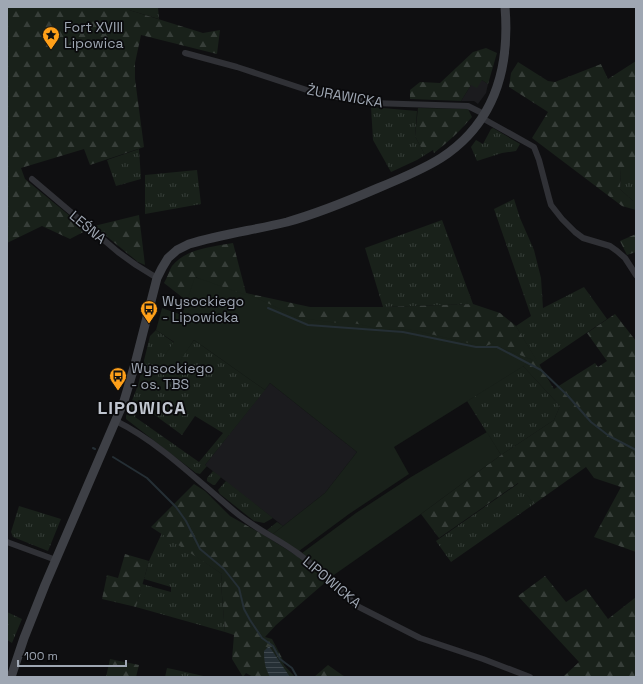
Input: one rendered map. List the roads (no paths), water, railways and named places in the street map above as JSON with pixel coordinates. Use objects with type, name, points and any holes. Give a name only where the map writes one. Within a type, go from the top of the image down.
[{"type":"street","points":[[11,677],[26,632],[116,421],[131,380],[157,278],[168,258],[177,250],[190,244],[306,216],[334,207],[416,172],[443,157],[456,147],[474,128],[483,116],[498,87],[504,68],[507,35],[506,7]]},
{"type":"street","name":"ŻURAWICKA","points":[[185,52],[237,67],[319,94],[372,103],[468,106],[534,147],[539,160],[548,198],[551,205],[562,219],[575,232],[584,238],[610,246],[625,258],[636,275]]},
{"type":"street","name":"LEŚNA","points":[[32,180],[118,252],[157,278]]},
{"type":"street","name":"LIPOWICKA","points":[[116,421],[127,426],[153,444],[200,481],[250,524],[298,554],[331,580],[360,607],[420,638],[483,659],[530,677]]},
{"type":"street","points":[[7,542],[56,560]]},
{"type":"waterway","points":[[268,308],[308,325],[403,332],[476,347],[497,347],[541,370],[568,396],[591,422],[609,436],[636,450]]},
{"type":"waterway","points":[[113,457],[147,478],[176,507],[186,521],[200,549],[224,569],[239,588],[244,609],[262,638],[273,646],[280,659],[292,668],[297,677]]},
{"type":"place","name":"Fort XVIII Lipowica","points":[[51,50]]},
{"type":"place","name":"Wysockiego - Lipowicka","points":[[149,324]]},
{"type":"place","name":"Wysockiego - os. TBS","points":[[118,391]]},
{"type":"district","name":"LIPOWICA","points":[[142,407]]}]
